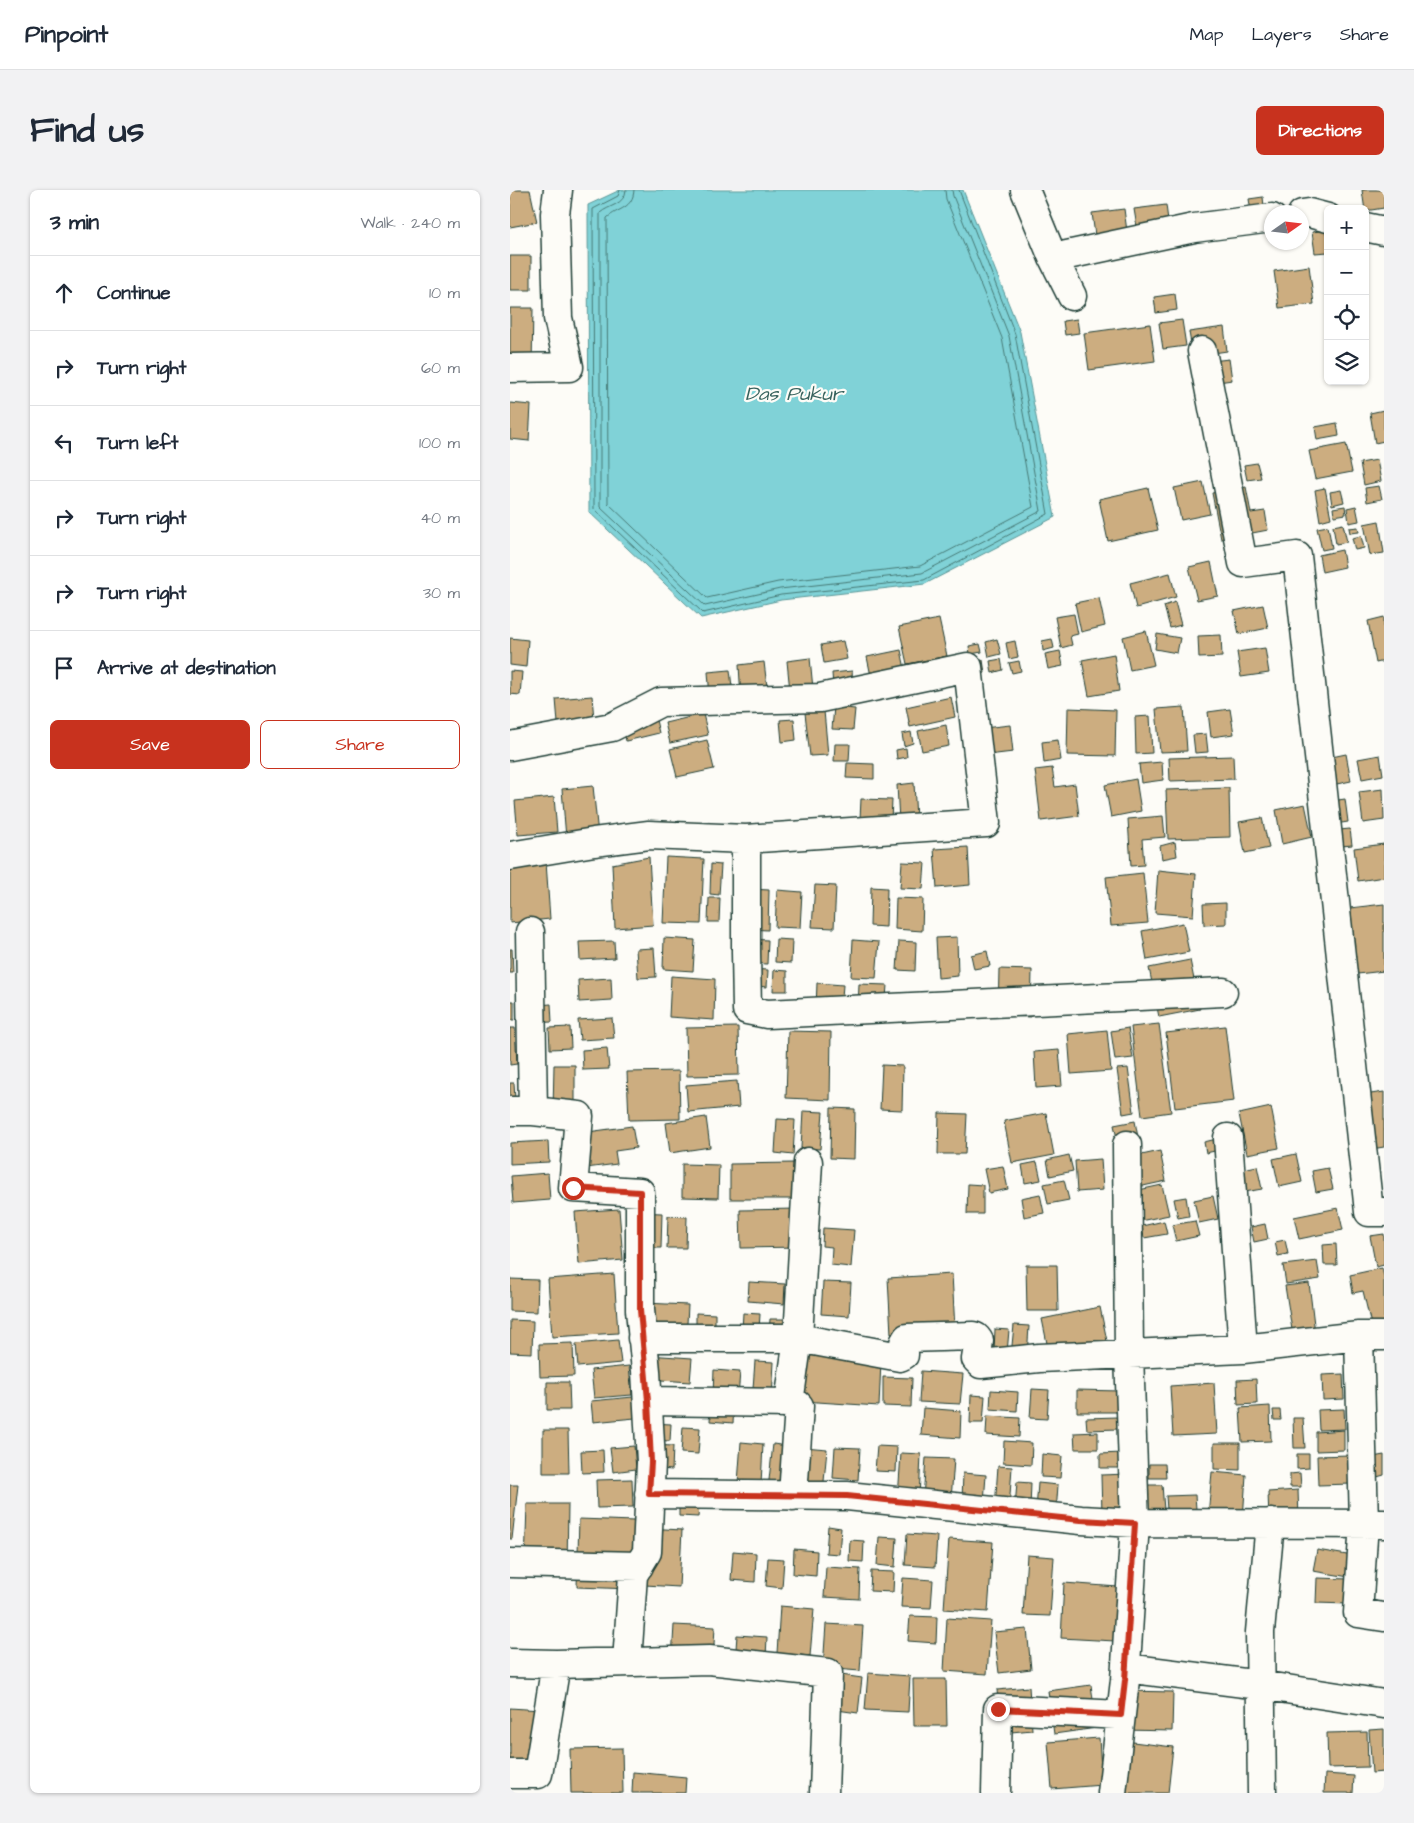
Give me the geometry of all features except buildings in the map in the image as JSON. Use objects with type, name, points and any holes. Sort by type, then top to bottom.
[{"type":"street","points":[[510,368],[569,367],[558,318],[554,214],[558,190]]},
{"type":"street","points":[[1025,190],[1053,258],[1072,296]]},
{"type":"street","points":[[1309,213],[1324,217]]},
{"type":"street","points":[[1053,258],[1194,228],[1264,219]]},
{"type":"street","points":[[1369,228],[1384,231]]},
{"type":"street","points":[[1202,351],[1243,563],[1297,556],[1369,1212],[1384,1212]]},
{"type":"street","points":[[510,746],[612,727],[661,702],[820,698],[968,667],[986,823],[746,839],[649,835],[510,856]]},
{"type":"street","points":[[746,839],[747,1010],[768,1014],[1222,992]]},
{"type":"street","points":[[530,932],[522,1111],[579,1116],[573,1188],[640,1192],[640,1310],[651,1462],[647,1552],[633,1575],[627,1662]]},
{"type":"street","points":[[1228,1138],[1243,1349]]},
{"type":"street","points":[[1112,1793],[1126,1668],[1135,1523],[1129,1354],[1127,1145]]},
{"type":"street","points":[[789,1403],[798,1338],[808,1162]]},
{"type":"street","points":[[642,1338],[798,1338],[900,1357],[904,1355],[904,1343],[907,1338],[973,1336],[979,1341],[976,1359],[980,1364],[1039,1358],[1243,1349],[1371,1336],[1374,1524],[1358,1613],[1384,1617]]},
{"type":"street","points":[[648,1401],[796,1404],[799,1406],[793,1496]]},
{"type":"street","points":[[649,1494],[847,1496],[1081,1520],[1135,1523],[1374,1524]]},
{"type":"street","points":[[1262,1793],[1260,1632],[1270,1523]]},
{"type":"street","points":[[510,1563],[639,1566]]},
{"type":"street","points":[[510,1663],[556,1664],[709,1660],[828,1673],[824,1793]]},
{"type":"street","points":[[510,1774],[538,1774],[556,1664]]},
{"type":"street","points":[[1126,1668],[1260,1685],[1384,1704]]},
{"type":"street","points":[[996,1793],[998,1709],[1121,1715]]},
{"type":"water","name":"Das Pukur","points":[[620,190],[963,190],[1020,332],[1055,517],[925,584],[781,600],[701,618],[589,512],[588,205]]},
{"type":"route","points":[[573,1188],[640,1192],[640,1310],[646,1371],[651,1462],[649,1494],[847,1496],[980,1508],[1081,1520],[1135,1523],[1121,1715],[998,1709]]}]
